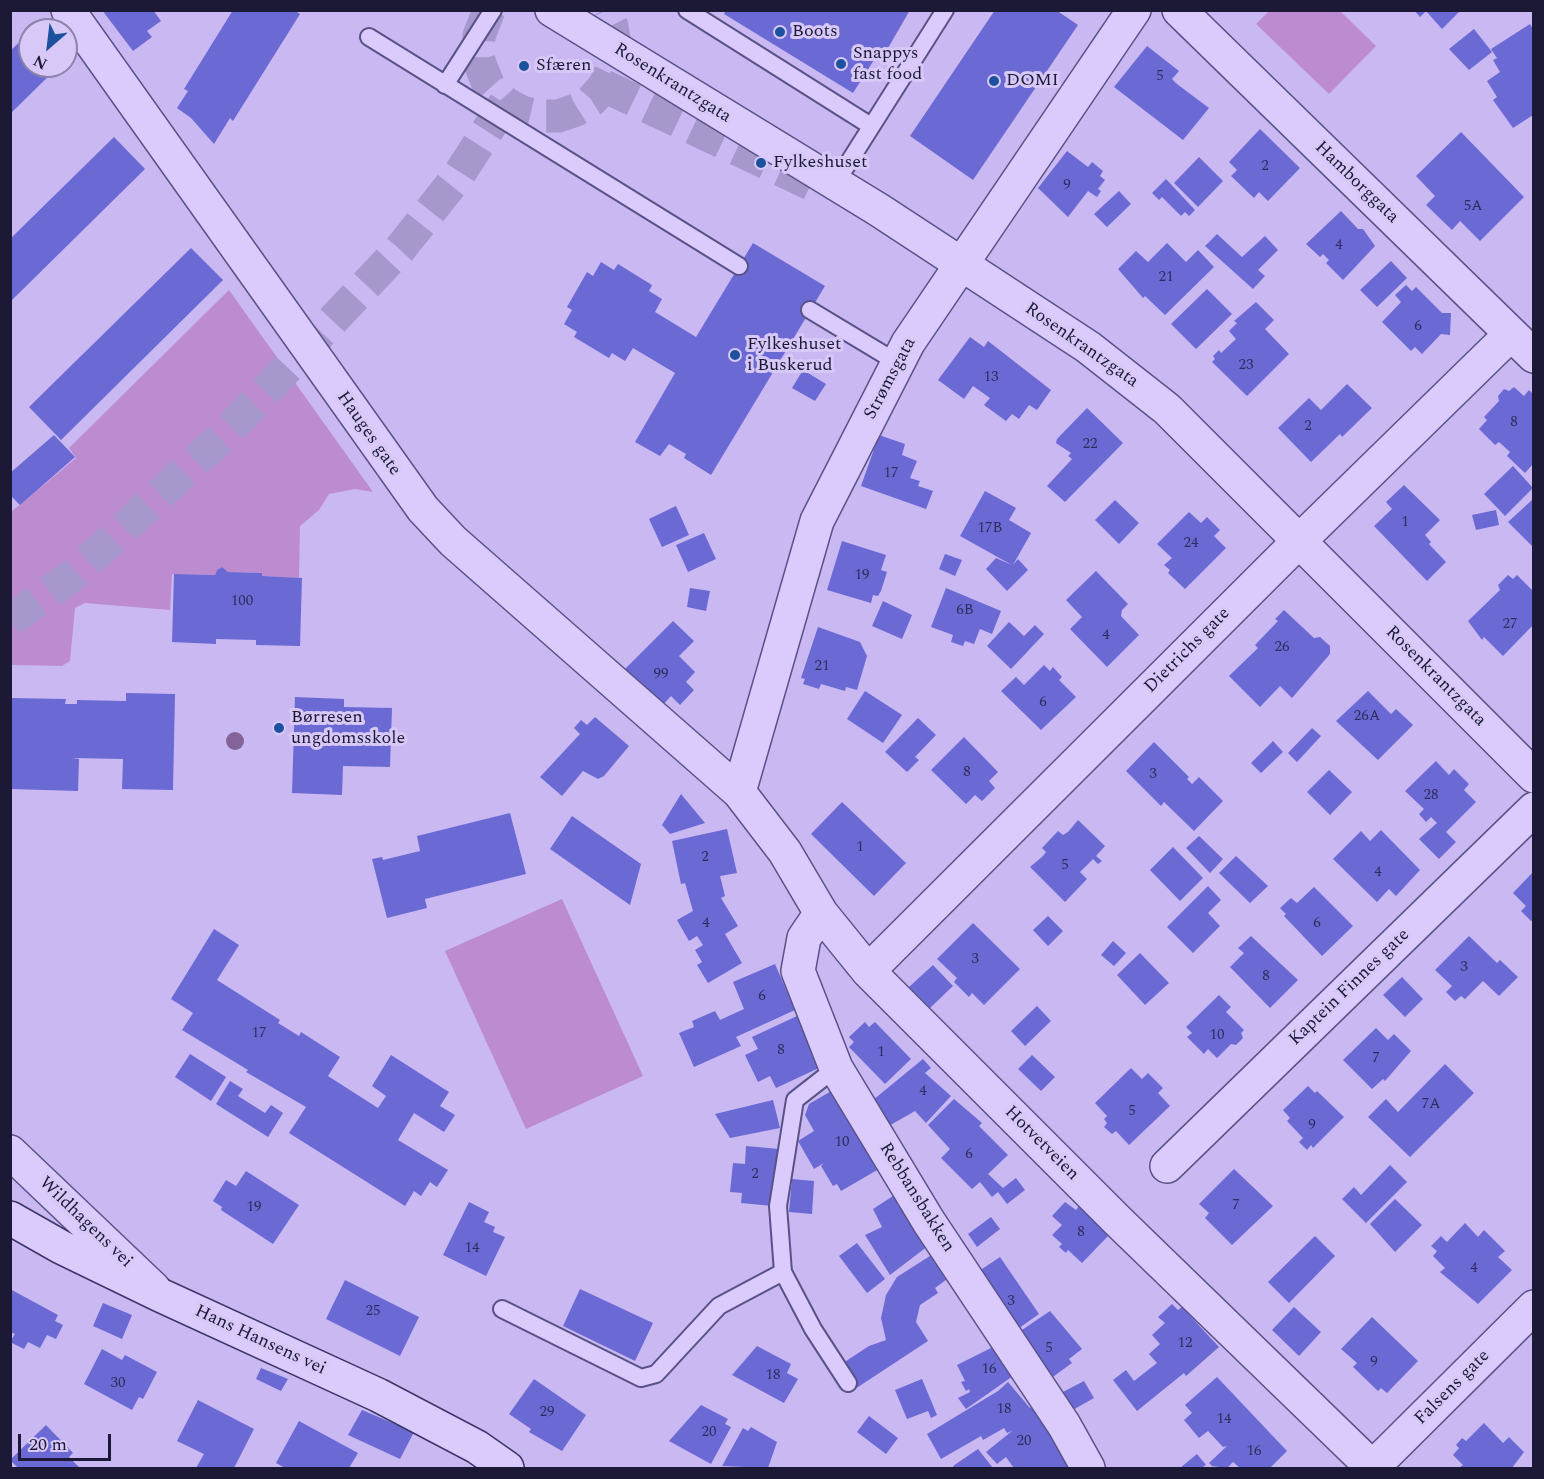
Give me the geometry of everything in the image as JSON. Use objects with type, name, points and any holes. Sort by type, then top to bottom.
[{"type":"street","name":"Hauges gate","points":[[68,10],[423,509],[460,548],[739,792]]},
{"type":"street","name":"Rosenkrantzgata","points":[[552,10],[835,184],[1088,347],[1167,410],[1300,540],[1533,776]]},
{"type":"street","name":"Strømsgata","points":[[739,792],[817,521],[908,343],[1134,10]]},
{"type":"street","name":"Hamborggata","points":[[1179,10],[1522,345]]},
{"type":"street","name":"Dietrichs gate","points":[[868,971],[1300,540],[1522,345]]},
{"type":"street","name":"Hotvetveien","points":[[739,792],[785,852],[820,913],[868,971],[1134,1237],[1372,1468]]},
{"type":"street","name":"Kaptein Finnes gate","points":[[1167,1166],[1533,809]]},
{"type":"street","name":"Rebbansbakken","points":[[820,913],[804,938],[798,971],[836,1068],[929,1221],[1064,1425],[1088,1468]]},
{"type":"street","name":"Wildhagens vei","points":[[10,1152],[160,1294]]},
{"type":"street","name":"Hans Hansens vei","points":[[10,1218],[61,1247],[378,1395],[477,1447],[507,1468]]},
{"type":"street","name":"Falsens gate","points":[[1372,1468],[1533,1307]]},
{"type":"lane","points":[[445,85],[493,10]]},
{"type":"lane","points":[[687,10],[871,126]]},
{"type":"lane","points":[[835,184],[945,10]]},
{"type":"lane","points":[[369,37],[739,266]]},
{"type":"lane","points":[[810,310],[898,363]]},
{"type":"lane","points":[[836,1068],[795,1100],[778,1206],[783,1272],[813,1329],[848,1383]]},
{"type":"lane","points":[[502,1309],[641,1378],[656,1374],[719,1305],[783,1272]]},
{"type":"shaded area","points":[[1269,11],[1340,11],[1376,46],[1329,94],[1256,24]]},
{"type":"shaded area","points":[[229,290],[373,492],[355,489],[329,494],[319,510],[300,526],[299,578],[262,576],[262,573],[228,572],[222,567],[215,575],[172,574],[170,610],[85,603],[75,608],[70,661],[62,666],[11,665],[11,512],[76,458],[69,448]]},
{"type":"shaded area","points":[[562,899],[643,1076],[526,1129],[445,951]]},
{"type":"building","points":[[102,10],[153,10],[161,21],[147,31],[152,37],[133,51]]},
{"type":"building","points":[[233,10],[294,10],[300,14],[233,121],[230,118],[214,144],[191,118],[177,108],[188,91],[184,89]]},
{"type":"building","points":[[726,10],[910,10],[884,55],[879,52],[853,93],[724,14]]},
{"type":"building","name":"DOMI","points":[[995,10],[1056,10],[1078,25],[973,180],[910,136]]},
{"type":"building","points":[[1414,10],[1461,10],[1442,29],[1426,11],[1420,17]]},
{"type":"building","points":[[1530,24],[1533,29],[1533,115],[1513,128],[1493,100],[1497,97],[1487,81],[1500,72],[1493,60],[1497,58],[1491,49]]},
{"type":"building","points":[[1474,29],[1492,52],[1469,70],[1449,49]]},
{"type":"building","points":[[18,43],[18,78],[47,78],[10,114],[10,51]]},
{"type":"building","points":[[1147,46],[1179,71],[1172,79],[1177,84],[1209,108],[1183,140],[1114,87]]},
{"type":"building","points":[[1260,129],[1300,168],[1268,201],[1259,192],[1254,198],[1231,176],[1237,170],[1229,162]]},
{"type":"building","points":[[1461,132],[1524,197],[1480,241],[1460,221],[1452,230],[1426,205],[1435,196],[1416,176]]},
{"type":"building","points":[[114,137],[145,169],[10,302],[10,239]]},
{"type":"building","points":[[1067,151],[1088,167],[1092,162],[1103,171],[1100,176],[1105,180],[1098,189],[1101,191],[1097,197],[1088,191],[1068,217],[1038,188]]},
{"type":"building","points":[[1199,157],[1223,181],[1198,207],[1174,183]]},
{"type":"building","points":[[1166,179],[1195,210],[1189,216],[1185,212],[1181,216],[1162,197],[1159,200],[1152,193]]},
{"type":"building","points":[[1119,191],[1131,204],[1107,227],[1094,214]]},
{"type":"building","points":[[1341,211],[1358,229],[1363,229],[1375,246],[1343,280],[1326,263],[1329,260],[1323,254],[1320,257],[1306,244]]},
{"type":"building","points":[[1217,234],[1242,257],[1265,236],[1278,250],[1258,270],[1265,276],[1253,289],[1205,246]]},
{"type":"building","name":"Fylkeshuset i Buskerud","points":[[753,243],[825,286],[711,475],[684,458],[686,454],[669,444],[660,456],[635,442],[675,373],[633,348],[625,361],[612,353],[609,358],[574,337],[577,332],[564,324],[572,310],[567,307],[587,272],[593,276],[601,262],[614,270],[618,264],[652,285],[649,291],[662,299],[655,312],[696,337]]},
{"type":"building","points":[[1167,243],[1186,262],[1198,250],[1214,267],[1165,315],[1145,296],[1143,298],[1118,269],[1136,251],[1148,262]]},
{"type":"building","points":[[191,248],[223,280],[61,440],[29,407]]},
{"type":"building","points":[[1391,261],[1407,278],[1377,307],[1360,290]]},
{"type":"building","points":[[1406,285],[1412,291],[1416,287],[1442,313],[1451,313],[1450,335],[1441,334],[1422,354],[1415,347],[1411,351],[1382,322],[1401,302],[1395,295]]},
{"type":"building","points":[[1207,289],[1232,314],[1196,349],[1171,324]]},
{"type":"building","points":[[1256,302],[1274,320],[1265,329],[1289,354],[1247,396],[1212,362],[1215,359],[1213,356],[1219,350],[1221,353],[1236,339],[1229,331],[1237,323],[1234,321]]},
{"type":"building","points":[[970,337],[984,347],[988,341],[1051,390],[1037,410],[1029,405],[1019,419],[1012,414],[1006,421],[984,405],[990,398],[973,386],[964,399],[938,380]]},
{"type":"building","points":[[803,370],[826,384],[815,401],[792,388]]},
{"type":"building","points":[[1347,384],[1372,408],[1342,437],[1340,434],[1311,462],[1278,428],[1309,398],[1321,410]]},
{"type":"building","points":[[1514,387],[1524,396],[1529,390],[1533,394],[1533,464],[1525,473],[1507,456],[1510,452],[1499,442],[1495,445],[1479,429],[1487,420],[1484,417],[1499,401],[1498,396],[1504,389],[1509,391]]},
{"type":"building","points":[[1087,408],[1123,443],[1065,502],[1047,486],[1072,459],[1068,456],[1071,453],[1056,443],[1057,439]]},
{"type":"building","points":[[54,435],[75,457],[20,505],[10,495],[10,473]]},
{"type":"building","points":[[879,435],[905,444],[902,455],[917,461],[910,478],[920,481],[918,486],[933,491],[926,509],[861,486]]},
{"type":"building","points":[[1513,466],[1533,488],[1505,516],[1484,494]]},
{"type":"building","points":[[1404,485],[1440,520],[1425,535],[1431,542],[1429,544],[1446,562],[1427,581],[1374,526],[1392,509],[1386,502]]},
{"type":"building","points":[[985,491],[1016,508],[1009,520],[1031,533],[1013,565],[1018,559],[1028,570],[1007,591],[986,569],[996,558],[1012,565],[960,536]]},
{"type":"building","points":[[1115,500],[1139,523],[1119,544],[1095,520]]},
{"type":"building","points":[[1532,500],[1533,545],[1532,546],[1508,522]]},
{"type":"building","points":[[676,506],[689,535],[662,547],[649,519]]},
{"type":"building","points":[[1496,510],[1499,525],[1476,530],[1472,515]]},
{"type":"building","points":[[1189,512],[1201,523],[1207,517],[1220,530],[1214,536],[1226,548],[1185,589],[1168,573],[1170,570],[1164,565],[1172,558],[1157,544]]},
{"type":"building","points":[[704,533],[716,559],[688,572],[676,545]]},
{"type":"building","points":[[842,541],[886,555],[881,570],[887,572],[881,591],[878,596],[873,595],[871,603],[827,590]]},
{"type":"building","points":[[945,554],[962,560],[955,576],[939,569]]},
{"type":"building","points":[[222,567],[228,572],[302,578],[300,646],[256,645],[256,640],[216,639],[216,644],[172,642],[174,574],[215,575]]},
{"type":"building","points":[[1096,571],[1128,604],[1122,610],[1121,616],[1139,635],[1107,667],[1070,629],[1082,617],[1066,600]]},
{"type":"building","points":[[1508,575],[1513,579],[1517,575],[1533,591],[1533,625],[1503,656],[1484,637],[1482,640],[1468,621],[1500,590],[1498,585]]},
{"type":"building","points":[[690,588],[710,591],[706,611],[687,607]]},
{"type":"building","points":[[946,588],[1001,611],[992,634],[980,629],[974,644],[965,641],[963,646],[951,642],[953,635],[931,627]]},
{"type":"building","points":[[883,601],[912,615],[902,639],[872,626]]},
{"type":"building","points":[[1284,610],[1314,638],[1320,637],[1330,646],[1330,654],[1292,698],[1280,686],[1260,707],[1229,676],[1258,648],[1255,645],[1278,621],[1275,619]]},
{"type":"building","points":[[673,621],[694,641],[679,656],[695,672],[686,682],[694,690],[680,705],[671,696],[662,706],[625,669]]},
{"type":"building","points":[[1009,622],[1024,636],[1035,625],[1044,634],[1011,669],[987,646]]},
{"type":"building","points":[[818,627],[860,642],[867,656],[857,690],[846,687],[845,691],[821,684],[819,689],[803,684],[805,679],[801,678]]},
{"type":"building","points":[[1044,665],[1050,671],[1053,667],[1062,677],[1059,680],[1076,697],[1041,730],[1001,691],[1016,677],[1024,685]]},
{"type":"building","points":[[865,691],[902,715],[883,743],[847,719]]},
{"type":"building","points":[[1368,691],[1391,714],[1396,709],[1413,725],[1378,760],[1336,721]]},
{"type":"building","points":[[126,693],[175,694],[173,790],[122,789],[123,759],[72,758],[79,759],[78,791],[10,789],[10,698],[66,699],[65,704],[77,704],[77,700],[126,701]]},
{"type":"building","points":[[295,697],[344,699],[344,707],[392,708],[390,767],[343,766],[342,795],[292,793]]},
{"type":"building","points":[[595,717],[629,746],[604,776],[598,779],[583,771],[562,796],[540,777],[580,734],[574,728],[581,720],[587,725]]},
{"type":"building","points":[[918,718],[936,735],[915,757],[919,760],[907,772],[885,752]]},
{"type":"building","points":[[1312,728],[1321,736],[1297,762],[1288,753]]},
{"type":"building","points":[[964,737],[998,772],[989,781],[995,788],[982,801],[975,795],[966,804],[931,770]]},
{"type":"building","points":[[1273,741],[1283,752],[1261,773],[1251,763]]},
{"type":"building","points":[[1154,742],[1189,777],[1187,779],[1192,784],[1199,777],[1223,801],[1194,831],[1164,802],[1161,806],[1126,771]]},
{"type":"building","points":[[1436,761],[1449,775],[1454,769],[1469,784],[1464,790],[1476,802],[1446,832],[1456,842],[1439,859],[1419,839],[1437,823],[1431,817],[1426,822],[1419,814],[1424,809],[1405,791]]},
{"type":"building","points":[[1329,770],[1352,792],[1330,815],[1307,792]]},
{"type":"building","points":[[681,794],[705,823],[670,834],[662,825]]},
{"type":"building","points":[[842,802],[906,863],[874,896],[811,834]]},
{"type":"building","points":[[510,813],[526,874],[425,899],[427,908],[387,918],[372,859],[382,857],[383,860],[420,851],[417,836]]},
{"type":"building","points":[[572,816],[641,864],[630,905],[550,849]]},
{"type":"building","points":[[1078,820],[1105,846],[1096,856],[1102,861],[1098,864],[1093,859],[1080,872],[1087,879],[1065,902],[1030,867],[1043,856],[1046,852],[1042,848],[1058,831],[1063,835]]},
{"type":"building","points":[[727,829],[737,873],[720,876],[725,896],[721,898],[738,926],[725,934],[742,963],[708,983],[697,965],[702,962],[695,950],[703,945],[697,936],[689,941],[677,920],[693,911],[685,883],[681,884],[672,841]]},
{"type":"building","points":[[1381,830],[1420,870],[1396,896],[1389,889],[1377,902],[1333,859],[1361,831],[1370,841]]},
{"type":"building","points":[[1199,836],[1223,859],[1210,873],[1186,848]]},
{"type":"building","points":[[1173,847],[1203,878],[1180,901],[1150,870]]},
{"type":"building","points":[[1236,856],[1268,886],[1250,903],[1219,873]]},
{"type":"building","points":[[1533,872],[1533,919],[1531,921],[1521,911],[1526,906],[1513,893]]},
{"type":"building","points":[[1208,886],[1221,900],[1208,913],[1220,926],[1193,953],[1167,927]]},
{"type":"building","points":[[1314,887],[1353,926],[1322,956],[1284,916],[1286,914],[1280,908],[1291,898],[1297,903]]},
{"type":"building","points":[[1048,916],[1063,931],[1048,946],[1033,930]]},
{"type":"building","points":[[973,923],[1020,969],[984,1005],[972,993],[969,997],[954,982],[957,978],[937,959]]},
{"type":"building","points":[[214,929],[239,945],[217,980],[280,1020],[278,1023],[299,1036],[301,1032],[340,1057],[328,1076],[378,1108],[386,1096],[372,1086],[391,1055],[449,1092],[440,1106],[455,1115],[444,1132],[414,1113],[398,1140],[448,1170],[437,1187],[430,1182],[421,1196],[414,1191],[405,1206],[289,1133],[306,1107],[246,1072],[248,1070],[182,1030],[193,1013],[171,999]]},
{"type":"building","points":[[1251,936],[1298,980],[1270,1008],[1230,967],[1244,953],[1238,948]]},
{"type":"building","points":[[1469,936],[1497,963],[1500,960],[1518,977],[1499,996],[1483,981],[1465,999],[1461,996],[1455,1001],[1446,992],[1452,986],[1435,970]]},
{"type":"building","points":[[1113,941],[1126,953],[1114,966],[1101,955]]},
{"type":"building","points":[[1140,953],[1169,983],[1145,1005],[1117,975]]},
{"type":"building","points":[[775,964],[795,1010],[736,1037],[741,1046],[694,1067],[679,1033],[694,1027],[692,1021],[715,1011],[720,1020],[744,1009],[733,982]]},
{"type":"building","points":[[933,965],[953,986],[930,1008],[909,987]]},
{"type":"building","points":[[1402,977],[1423,999],[1405,1017],[1383,995]]},
{"type":"building","points":[[1219,995],[1231,1007],[1226,1012],[1244,1030],[1241,1033],[1243,1038],[1236,1045],[1231,1044],[1217,1058],[1208,1049],[1204,1054],[1187,1037],[1192,1033],[1186,1027]]},
{"type":"building","points":[[1037,1006],[1051,1021],[1025,1046],[1011,1031]]},
{"type":"building","points":[[797,1016],[821,1067],[776,1088],[770,1076],[758,1082],[745,1055],[758,1049],[752,1037]]},
{"type":"building","points":[[865,1022],[869,1027],[875,1022],[911,1059],[885,1084],[849,1047],[854,1042],[849,1037]]},
{"type":"building","points":[[1376,1028],[1388,1040],[1394,1034],[1411,1051],[1385,1081],[1383,1079],[1372,1089],[1343,1060]]},
{"type":"building","points":[[190,1054],[226,1077],[211,1101],[175,1077]]},
{"type":"building","points":[[1032,1055],[1055,1077],[1041,1091],[1018,1069]]},
{"type":"building","points":[[923,1059],[931,1068],[925,1073],[951,1096],[926,1123],[915,1111],[887,1127],[873,1100]]},
{"type":"building","points":[[1445,1064],[1474,1093],[1410,1157],[1368,1117],[1386,1099],[1398,1112]]},
{"type":"building","points":[[1131,1068],[1142,1079],[1148,1073],[1163,1088],[1158,1093],[1170,1106],[1129,1145],[1116,1131],[1112,1134],[1104,1127],[1107,1123],[1104,1119],[1107,1116],[1095,1103]]},
{"type":"building","points":[[230,1081],[243,1089],[238,1096],[265,1113],[271,1105],[283,1113],[268,1137],[216,1104]]},
{"type":"building","points":[[1308,1086],[1315,1093],[1317,1091],[1344,1117],[1313,1148],[1311,1145],[1307,1150],[1299,1142],[1303,1138],[1287,1121],[1290,1118],[1283,1110]]},
{"type":"building","points":[[833,1090],[879,1169],[841,1191],[837,1184],[833,1186],[821,1166],[824,1163],[814,1169],[798,1141],[814,1131],[805,1115],[809,1104]]},
{"type":"building","points":[[954,1099],[982,1123],[979,1126],[1008,1155],[988,1174],[1003,1188],[1016,1178],[1025,1190],[1007,1204],[998,1192],[992,1197],[980,1182],[972,1189],[941,1158],[950,1149],[928,1125]]},
{"type":"building","points":[[773,1100],[780,1128],[730,1138],[715,1114]]},
{"type":"building","points":[[746,1146],[779,1149],[773,1206],[741,1203],[742,1193],[730,1192],[733,1163],[745,1164]]},
{"type":"building","points":[[1390,1165],[1407,1182],[1366,1223],[1342,1199],[1354,1187],[1361,1195]]},
{"type":"building","points":[[1234,1169],[1273,1206],[1232,1245],[1205,1218],[1209,1213],[1199,1204]]},
{"type":"building","points":[[246,1171],[299,1205],[273,1244],[221,1210],[222,1207],[213,1201],[226,1180],[236,1186]]},
{"type":"building","points":[[792,1179],[814,1181],[812,1214],[789,1212]]},
{"type":"building","points":[[893,1196],[899,1207],[902,1205],[928,1246],[890,1275],[865,1235],[882,1227],[873,1209]]},
{"type":"building","points":[[1395,1199],[1422,1225],[1395,1252],[1370,1224]]},
{"type":"building","points":[[469,1202],[489,1212],[484,1222],[495,1227],[493,1232],[505,1237],[486,1276],[443,1255]]},
{"type":"building","points":[[1065,1202],[1076,1210],[1079,1206],[1110,1234],[1082,1263],[1068,1250],[1066,1253],[1059,1247],[1062,1244],[1052,1235],[1062,1225],[1052,1216]]},
{"type":"building","points":[[991,1217],[1000,1229],[977,1247],[968,1234]]},
{"type":"building","points":[[1465,1223],[1478,1237],[1484,1230],[1505,1251],[1498,1257],[1512,1270],[1478,1304],[1440,1272],[1445,1268],[1433,1256],[1437,1251],[1431,1246],[1441,1236],[1447,1242]]},
{"type":"building","points":[[1315,1236],[1335,1256],[1289,1303],[1268,1282]]},
{"type":"building","points":[[857,1243],[885,1279],[867,1293],[839,1256]]},
{"type":"building","points":[[933,1254],[950,1277],[935,1288],[938,1293],[920,1305],[916,1322],[928,1341],[855,1389],[840,1365],[869,1346],[886,1340],[881,1318],[886,1295],[897,1277]]},
{"type":"building","points":[[1000,1257],[1039,1314],[1015,1331],[976,1273]]},
{"type":"building","points":[[345,1280],[419,1317],[400,1356],[326,1319]]},
{"type":"building","points":[[10,1289],[58,1315],[55,1321],[63,1325],[56,1339],[47,1335],[40,1348],[28,1342],[24,1349],[10,1342],[15,1334],[10,1332]]},
{"type":"building","points":[[580,1289],[653,1323],[635,1361],[563,1326]]},
{"type":"building","points":[[103,1303],[132,1315],[122,1339],[93,1326]]},
{"type":"building","points":[[1172,1304],[1178,1310],[1182,1307],[1219,1347],[1186,1376],[1184,1373],[1137,1411],[1113,1380],[1126,1370],[1134,1381],[1157,1363],[1149,1354],[1160,1344],[1152,1335],[1165,1323],[1158,1317]]},
{"type":"building","points":[[1294,1307],[1321,1332],[1299,1356],[1272,1330]]},
{"type":"building","points":[[1050,1311],[1082,1349],[1069,1359],[1072,1363],[1050,1379],[1016,1334]]},
{"type":"building","points":[[1372,1317],[1418,1361],[1387,1393],[1381,1388],[1378,1391],[1353,1367],[1357,1363],[1341,1349]]},
{"type":"building","points":[[997,1345],[1013,1376],[966,1409],[958,1398],[970,1392],[969,1389],[966,1391],[961,1382],[965,1381],[957,1365]]},
{"type":"building","points":[[757,1346],[791,1364],[787,1373],[798,1379],[784,1403],[732,1375]]},
{"type":"building","points":[[102,1349],[122,1360],[125,1355],[157,1372],[143,1399],[139,1397],[132,1410],[84,1384]]},
{"type":"building","points":[[261,1368],[288,1379],[281,1391],[256,1379]]},
{"type":"building","points":[[1217,1377],[1287,1451],[1270,1468],[1240,1468],[1233,1462],[1227,1468],[1212,1466],[1209,1463],[1227,1446],[1223,1447],[1208,1431],[1199,1438],[1184,1420],[1192,1413],[1185,1405]]},
{"type":"building","points":[[534,1379],[586,1415],[562,1451],[529,1432],[531,1429],[509,1414]]},
{"type":"building","points":[[922,1379],[937,1415],[931,1418],[928,1411],[907,1419],[895,1390]]},
{"type":"building","points":[[1084,1381],[1094,1398],[1071,1411],[1061,1393]]},
{"type":"building","points":[[1008,1382],[1030,1408],[1034,1405],[1076,1468],[1009,1468],[1013,1467],[1006,1457],[997,1464],[986,1452],[1012,1431],[1007,1433],[1004,1428],[983,1440],[981,1436],[941,1459],[927,1434],[998,1391]]},
{"type":"building","points":[[198,1400],[254,1429],[234,1468],[196,1468],[204,1454],[177,1441]]},
{"type":"building","points":[[701,1405],[728,1419],[725,1424],[731,1427],[711,1464],[669,1441]]},
{"type":"building","points":[[362,1410],[414,1432],[400,1459],[348,1435]]},
{"type":"building","points":[[869,1416],[898,1438],[886,1454],[857,1432]]},
{"type":"building","points":[[299,1421],[358,1453],[349,1468],[285,1468],[276,1463]]},
{"type":"building","points":[[1484,1423],[1503,1443],[1509,1437],[1524,1452],[1512,1468],[1459,1468],[1463,1465],[1453,1455],[1459,1448],[1456,1445],[1462,1438],[1466,1441]]},
{"type":"building","points":[[46,1425],[73,1453],[69,1457],[80,1468],[18,1468],[10,1460]]},
{"type":"building","points":[[751,1427],[777,1442],[768,1468],[722,1466],[743,1428],[748,1431]]},
{"type":"building","points":[[978,1449],[993,1468],[954,1468],[953,1466]]},
{"type":"building","points":[[1197,1454],[1206,1465],[1201,1468],[1180,1468]]},
{"type":"tunnel","points":[[489,10],[479,36],[479,61],[488,84],[505,103],[522,112],[539,116],[558,116],[576,110],[592,100],[604,86],[613,67],[615,46],[612,26],[604,10]]},
{"type":"tunnel","points":[[604,86],[819,188]]},
{"type":"tunnel","points":[[10,620],[73,575],[225,434],[400,249],[458,176],[505,103]]},
{"type":"place","name":"Boots","points":[[780,32]]},
{"type":"place","name":"Snappys fast food","points":[[841,64]]},
{"type":"place","name":"Sfæren","points":[[524,66]]},
{"type":"place","name":"DOMI","points":[[994,81]]},
{"type":"place","name":"Fylkeshuset","points":[[761,163]]},
{"type":"place","name":"Fylkeshuset i Buskerud","points":[[735,355]]},
{"type":"place","name":"Børresen ungdomsskole","points":[[279,728]]}]
